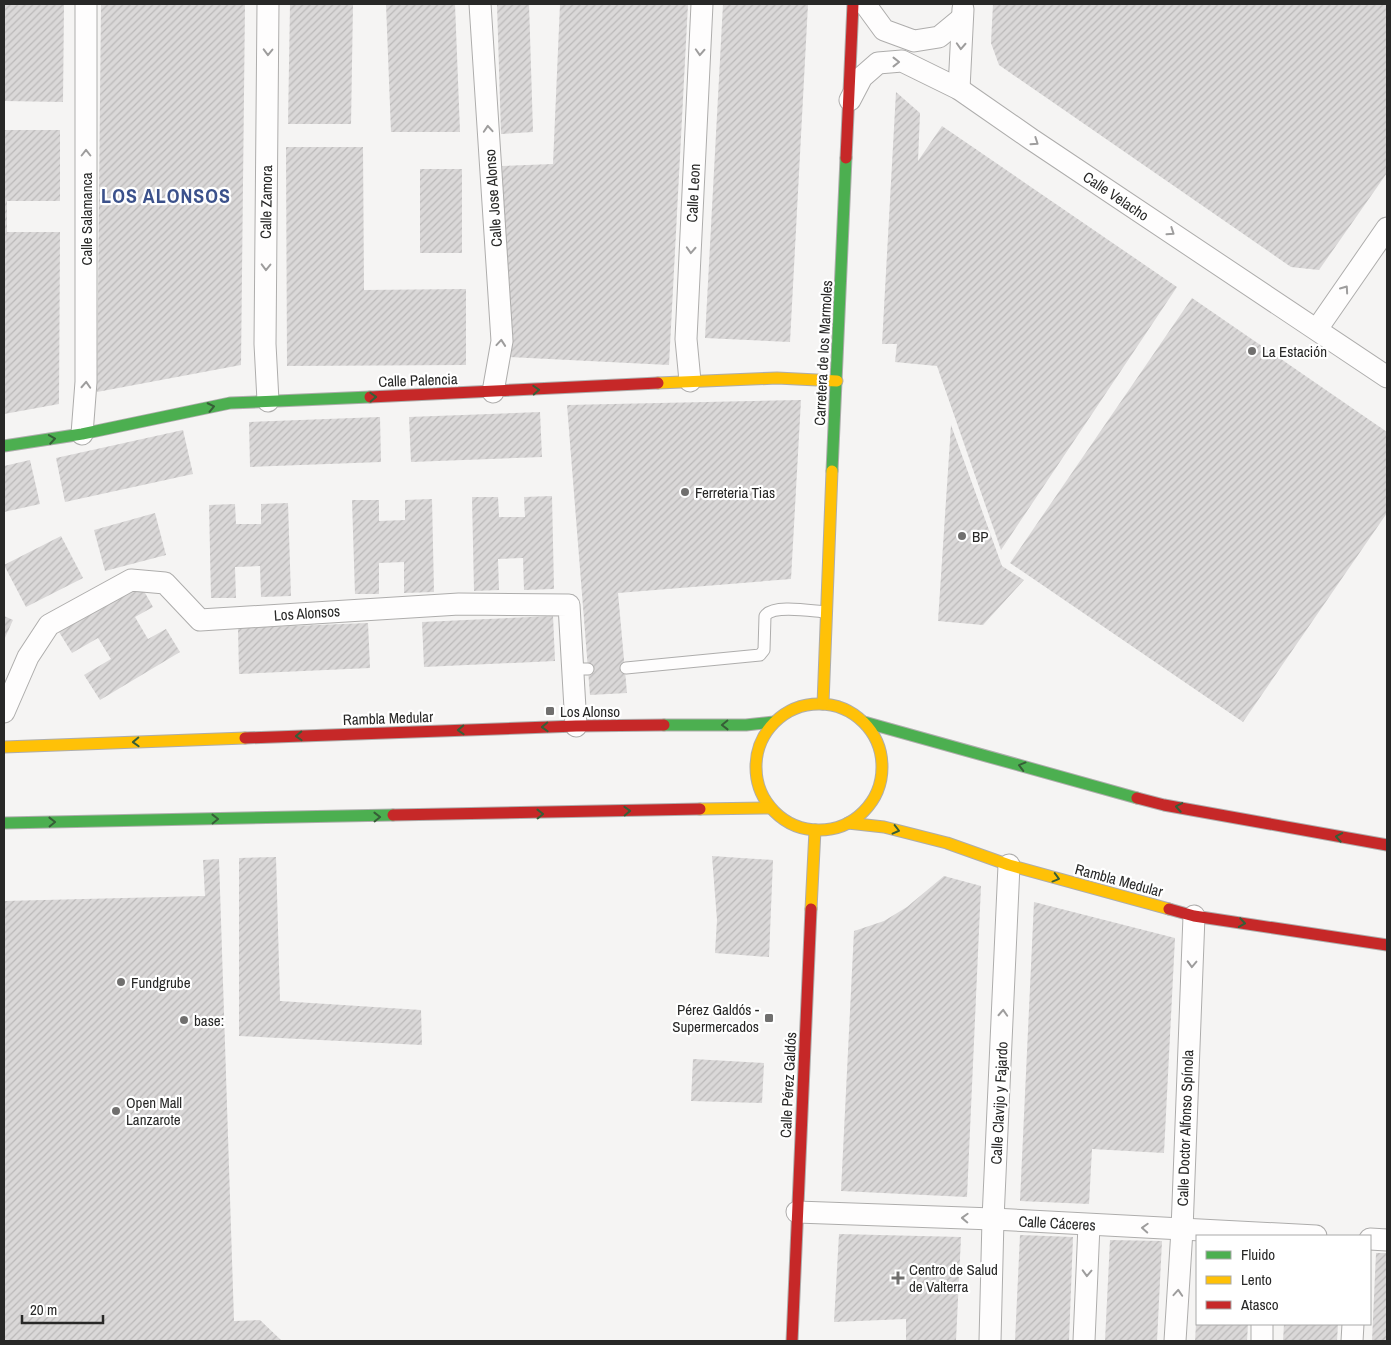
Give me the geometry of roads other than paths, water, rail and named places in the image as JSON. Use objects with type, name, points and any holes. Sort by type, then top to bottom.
[{"type":"main road","name":"Carretera de los Marmoles","points":[[823,704],[825,612],[838,381],[854,4]]},
{"type":"main road","name":"Calle Palencia","points":[[4,446],[82,434],[230,403],[777,378],[838,381]]},
{"type":"main road","points":[[823,704],[852,712],[864,722],[876,738],[882,757],[882,777],[876,796],[864,812],[848,823],[832,829],[815,830],[798,827],[783,820],[770,808],[761,792],[756,774],[756,756],[763,738],[774,722],[788,712],[805,705],[823,704]]},
{"type":"main road","name":"Rambla Medular","points":[[4,747],[576,726],[774,722]]},
{"type":"main road","points":[[864,722],[1164,805],[1387,845]]},
{"type":"main road","points":[[4,823],[770,808]]},
{"type":"main road","name":"Rambla Medular","points":[[848,823],[884,827],[947,843],[1009,865],[1194,916],[1387,944]]},
{"type":"main road","name":"Calle Pérez Galdós","points":[[792,1341],[815,830]]},
{"type":"street","name":"Calle Salamanca","points":[[82,434],[86,382],[86,4]]},
{"type":"street","name":"Calle Zamora","points":[[268,4],[265,334],[268,401]]},
{"type":"street","name":"Calle Jose Alonso","points":[[480,4],[502,341],[494,392]]},
{"type":"street","name":"Calle Leon","points":[[690,382],[686,339],[702,4]]},
{"type":"street","points":[[865,4],[884,30],[914,41],[939,37],[963,11]]},
{"type":"street","points":[[959,89],[963,11]]},
{"type":"street","points":[[852,46],[866,37],[884,30]]},
{"type":"street","name":"Calle Velacho","points":[[850,100],[862,76],[878,64],[902,61],[959,89],[1387,377]]},
{"type":"street","points":[[1317,329],[1387,228]]},
{"type":"street","name":"Los Alonsos","points":[[4,712],[28,657],[49,625],[131,580],[165,583],[200,620],[459,604],[569,605],[580,669],[576,726]]},
{"type":"street","name":"Calle Clavijo y Fajardo","points":[[990,1341],[993,1219],[1009,865]]},
{"type":"street","name":"Calle Doctor Alfonso Spínola","points":[[1175,1341],[1182,1230],[1194,916]]},
{"type":"street","name":"Calle Cáceres","points":[[798,1212],[993,1219],[1266,1235]]},
{"type":"street","points":[[1084,1341],[1089,1224]]},
{"type":"street","points":[[1371,1239],[1387,1240]]},
{"type":"street","points":[[1262,1325],[1262,1341]]},
{"type":"street","points":[[1352,1341],[1353,1325]]},
{"type":"lane","points":[[626,668],[760,655],[764,650],[765,616],[768,612],[798,610],[825,612]]},
{"type":"place","name":"La Estación","points":[[1252,351]]},
{"type":"place","name":"Ferreteria Tias","points":[[685,492]]},
{"type":"place","name":"BP","points":[[962,536]]},
{"type":"place","name":"Los Alonso","points":[[550,711]]},
{"type":"place","name":"Fundgrube","points":[[121,982]]},
{"type":"place","name":"Pérez Galdós - Supermercados","points":[[769,1018]]},
{"type":"place","name":"base:","points":[[184,1020]]},
{"type":"place","name":"Open Mall Lanzarote","points":[[116,1111]]},
{"type":"place","name":"Centro de Salud de Valterra","points":[[898,1278]]},
{"type":"district","name":"LOS ALONSOS","points":[[166,195]]}]
